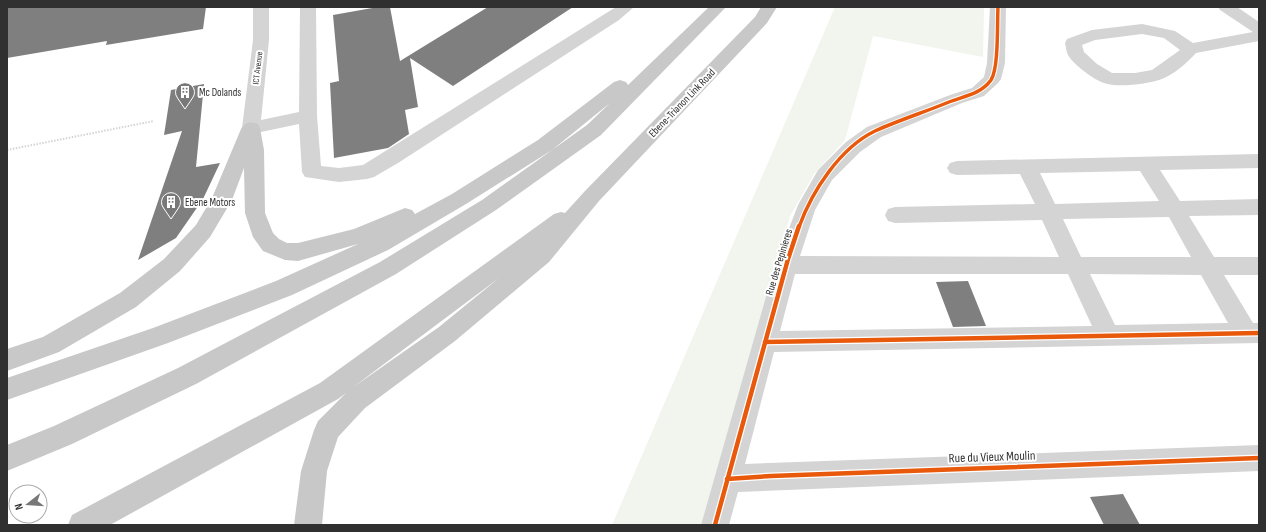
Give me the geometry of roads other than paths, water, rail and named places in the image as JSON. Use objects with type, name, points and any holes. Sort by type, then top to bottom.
[{"type":"main road","points":[[7,458],[63,435],[187,376],[388,268],[476,214],[594,130],[682,41],[718,7]]},
{"type":"main road","name":"Ebene-Trianon Link Road","points":[[592,196],[761,20],[769,7]]},
{"type":"main road","points":[[7,389],[152,339],[284,288],[380,244],[460,199],[545,145],[650,62],[682,41]]},
{"type":"main road","points":[[250,128],[254,150],[255,213],[264,237],[271,245],[285,251],[298,252],[366,233],[410,214],[497,165],[545,145]]},
{"type":"main road","points":[[7,360],[51,345],[128,300],[172,264],[203,231],[222,200],[250,128]]},
{"type":"main road","points":[[82,525],[329,391],[592,196]]},
{"type":"main road","points":[[308,525],[314,471],[327,430],[356,400],[447,334],[541,256],[592,196]]},
{"type":"street","name":"ICT Avenue","points":[[250,128],[261,40],[261,7]]},
{"type":"street","points":[[308,7],[308,116],[312,172],[339,175],[367,172],[398,154],[613,17],[626,7]]},
{"type":"street","name":"Rue des Pepinieres","points":[[715,525],[786,266],[805,210],[825,175],[853,147],[874,132],[956,99],[978,92],[992,79],[996,63],[998,7]]},
{"type":"street","points":[[1226,7],[1259,29]]},
{"type":"street","points":[[1190,49],[1169,34],[1142,29],[1092,35],[1073,43],[1076,54],[1091,68],[1109,78],[1135,79],[1157,75],[1183,57],[1190,49],[1259,36]]},
{"type":"street","points":[[250,128],[308,116]]},
{"type":"street","points":[[957,168],[1259,161]]},
{"type":"street","points":[[1146,164],[1208,266],[1253,333]]},
{"type":"street","points":[[1027,167],[1108,335]]},
{"type":"street","points":[[895,215],[1259,207]]},
{"type":"street","points":[[786,266],[1259,266]]},
{"type":"street","points":[[765,342],[1253,333]]},
{"type":"street","name":"Rue du Vieux Moulin","points":[[727,479],[779,475],[1259,458]]},
{"type":"place","name":"Mc Dolands","points":[[185,109]]},
{"type":"place","name":"Ebene Motors","points":[[171,219]]}]
